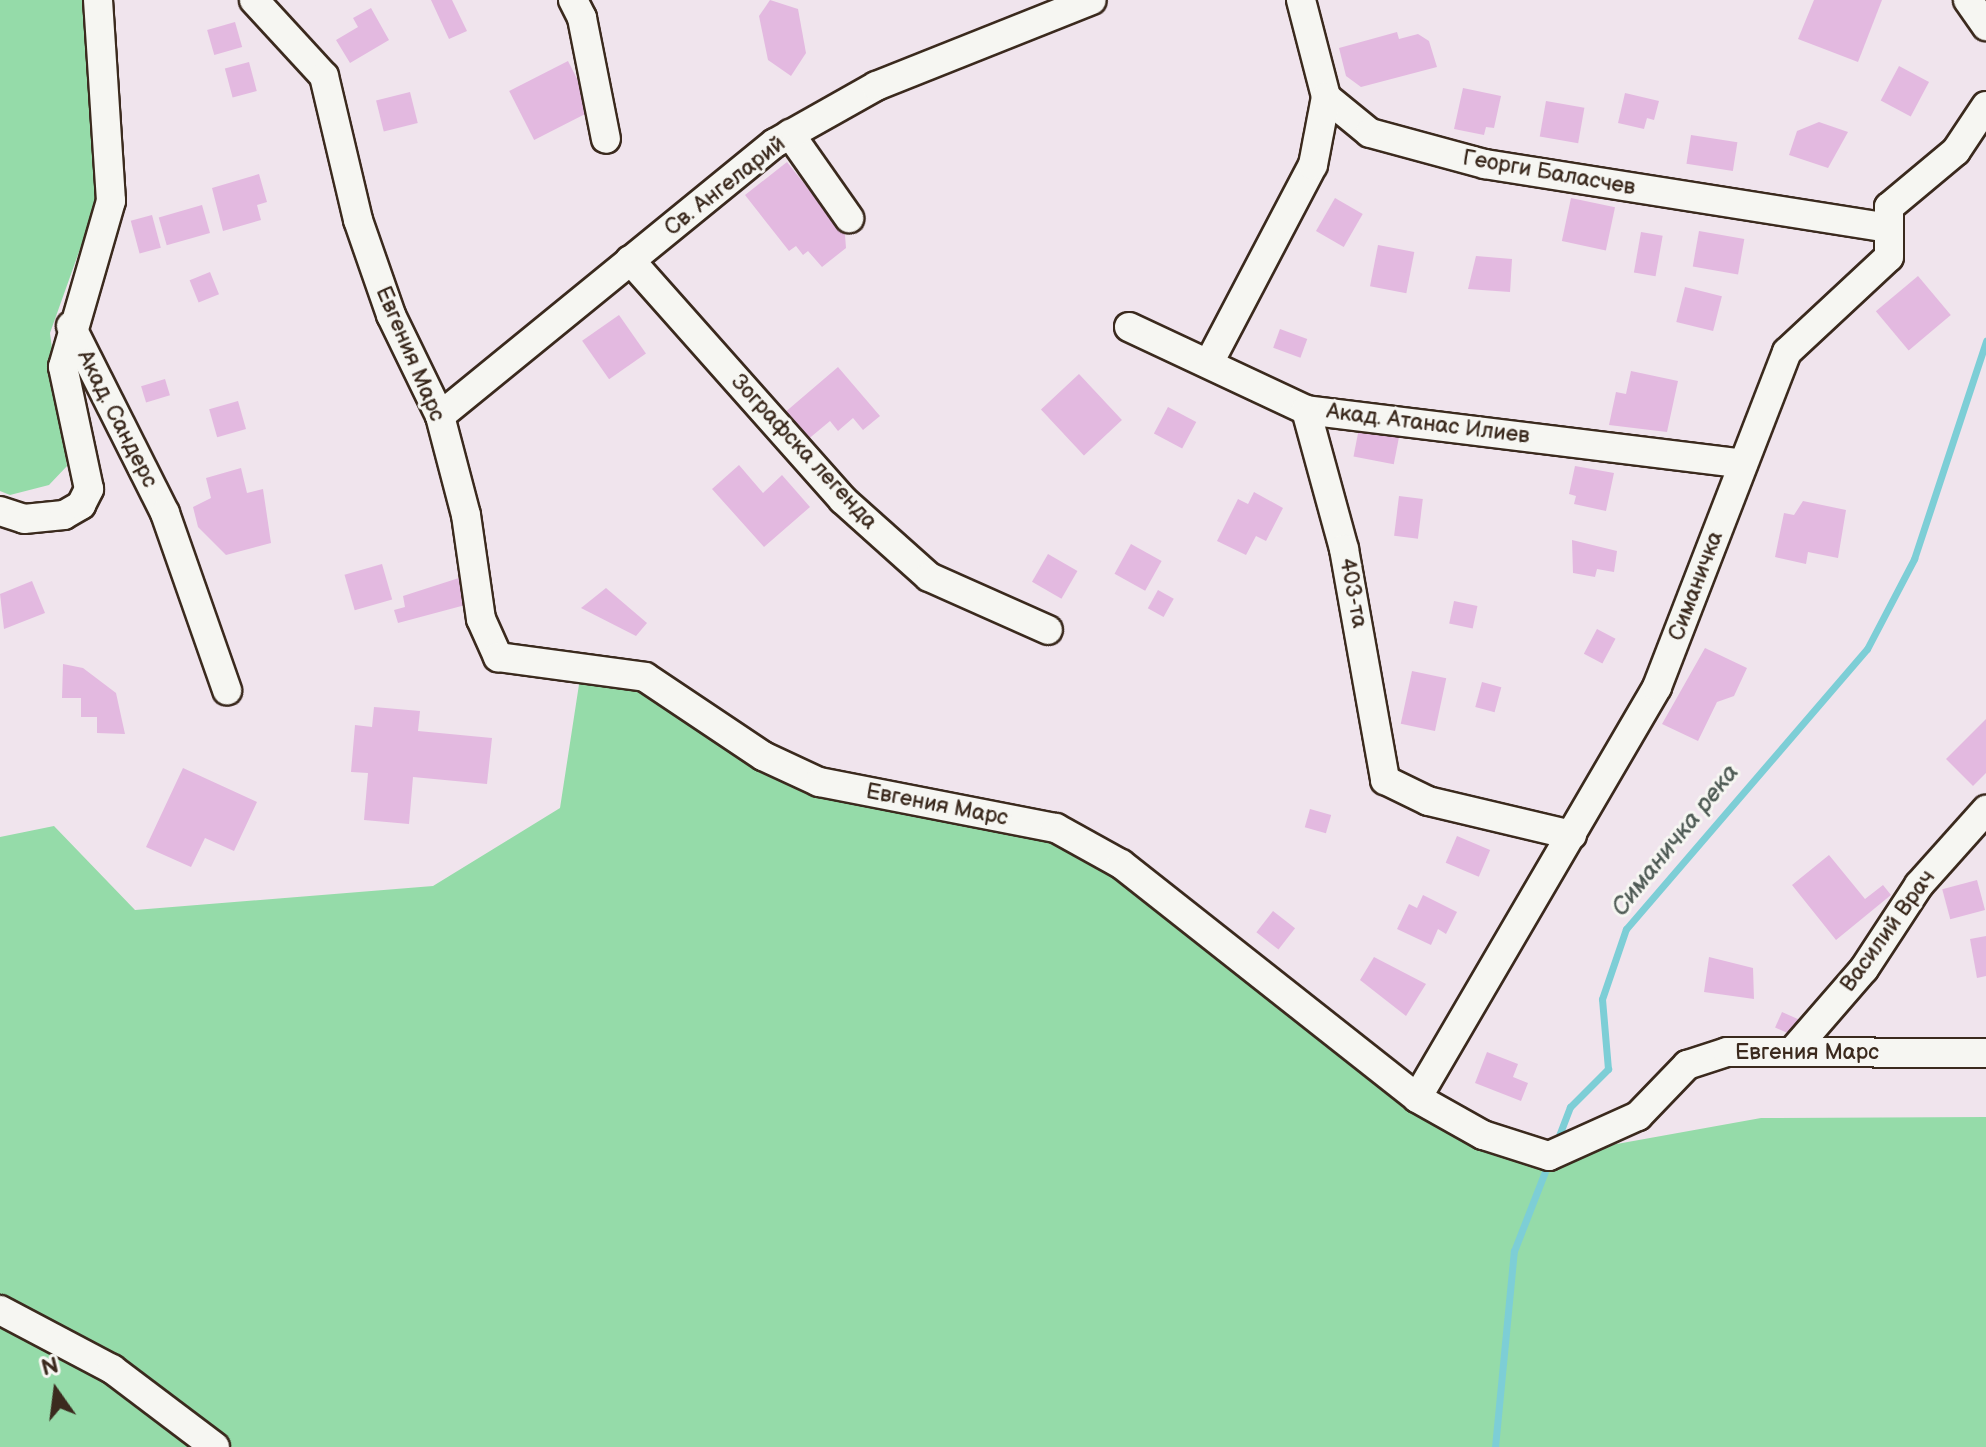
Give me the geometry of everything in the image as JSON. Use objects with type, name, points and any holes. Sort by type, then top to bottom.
[{"type":"street","name":"Акад. Сандерс","points":[[98,0],[111,201],[71,326],[165,513],[227,690]]},
{"type":"street","name":"Евгения Марс","points":[[254,0],[324,76],[358,220],[391,315],[440,416],[466,515],[481,619],[498,657],[645,677],[763,756],[819,782],[1056,828],[1121,864],[1417,1098],[1483,1135],[1559,1152],[1638,1116],[1687,1065],[1727,1052],[1986,1053]]},
{"type":"street","points":[[573,0],[606,139]]},
{"type":"street","name":"Св. Ангеларий","points":[[440,416],[790,134],[876,86],[1092,0]]},
{"type":"street","points":[[1210,361],[1313,165],[1326,97],[1301,0]]},
{"type":"street","points":[[1968,0],[1986,26]]},
{"type":"street","name":"Георги Баласчев","points":[[1326,97],[1345,118],[1407,147],[1887,228]]},
{"type":"street","name":"Симаничка","points":[[1417,1098],[1657,687],[1787,352],[1889,257],[1889,207],[1956,151],[1986,106]]},
{"type":"street","points":[[790,134],[849,218]]},
{"type":"street","name":"Зографска легенда","points":[[630,260],[843,500],[929,577],[1048,630]]},
{"type":"street","points":[[0,511],[24,519],[64,515],[81,505],[89,489],[63,367],[71,326]]},
{"type":"street","name":"Акад. Атанас Илиев","points":[[1129,327],[1210,361],[1306,410],[1743,464]]},
{"type":"street","name":"403-та","points":[[1306,410],[1344,549],[1385,780],[1428,801],[1572,835]]},
{"type":"street","name":"Василий Врач","points":[[1792,1052],[1864,969],[1919,885],[1986,810]]},
{"type":"street","points":[[0,1310],[112,1369],[215,1447]]},
{"type":"green space","points":[[0,0],[84,0],[100,193],[50,333],[67,466],[49,485],[10,495],[0,491]]},
{"type":"green space","points":[[582,665],[645,677],[763,756],[1056,828],[1417,1098],[1550,1156],[1761,1118],[1986,1117],[1986,1447],[0,1447],[0,837],[54,826],[135,910],[433,886],[560,808]]},
{"type":"building","points":[[431,0],[452,0],[467,31],[449,39]]},
{"type":"building","points":[[770,0],[798,9],[806,53],[791,76],[768,60],[759,16]]},
{"type":"building","points":[[1814,0],[1882,0],[1858,62],[1798,39]]},
{"type":"building","points":[[371,8],[389,40],[350,63],[336,40],[358,27],[353,18]]},
{"type":"building","points":[[235,22],[242,47],[214,55],[207,30]]},
{"type":"building","points":[[1397,32],[1399,39],[1418,34],[1429,41],[1437,67],[1361,87],[1346,76],[1339,48]]},
{"type":"building","points":[[568,61],[593,110],[534,140],[509,91]]},
{"type":"building","points":[[249,62],[257,91],[233,97],[225,68]]},
{"type":"building","points":[[1899,66],[1929,82],[1911,116],[1881,100]]},
{"type":"building","points":[[1463,88],[1501,96],[1494,128],[1486,127],[1484,135],[1454,129]]},
{"type":"building","points":[[410,92],[418,123],[384,132],[376,100]]},
{"type":"building","points":[[1625,93],[1659,101],[1654,120],[1647,118],[1644,129],[1618,123]]},
{"type":"building","points":[[1546,101],[1584,108],[1578,143],[1540,136]]},
{"type":"building","points":[[1819,122],[1848,132],[1828,168],[1789,155],[1797,131]]},
{"type":"building","points":[[1691,135],[1737,142],[1733,171],[1686,164]]},
{"type":"building","points":[[787,162],[845,235],[846,248],[822,267],[808,251],[803,255],[796,246],[789,251],[745,195]]},
{"type":"building","points":[[259,174],[267,202],[257,205],[261,220],[223,231],[212,188]]},
{"type":"building","points":[[1335,198],[1363,214],[1344,247],[1316,231]]},
{"type":"building","points":[[1571,198],[1615,207],[1606,250],[1562,241]]},
{"type":"building","points":[[202,205],[210,233],[167,245],[159,217]]},
{"type":"building","points":[[152,215],[161,248],[140,254],[131,221]]},
{"type":"building","points":[[1699,231],[1744,239],[1738,274],[1693,266]]},
{"type":"building","points":[[1641,232],[1663,236],[1656,276],[1634,272]]},
{"type":"building","points":[[1378,245],[1414,252],[1406,293],[1370,286]]},
{"type":"building","points":[[1476,256],[1512,259],[1510,292],[1468,289]]},
{"type":"building","points":[[210,272],[219,294],[199,302],[190,280]]},
{"type":"building","points":[[1918,276],[1951,315],[1909,350],[1876,311]]},
{"type":"building","points":[[1685,287],[1722,296],[1713,331],[1676,322]]},
{"type":"building","points":[[619,315],[646,354],[609,379],[582,341]]},
{"type":"building","points":[[1280,329],[1307,339],[1300,358],[1273,348]]},
{"type":"building","points":[[838,367],[880,416],[863,430],[853,418],[838,431],[830,421],[806,441],[783,414]]},
{"type":"building","points":[[1631,371],[1678,381],[1667,432],[1609,425],[1616,392],[1626,394]]},
{"type":"building","points":[[1079,374],[1122,420],[1084,456],[1041,409]]},
{"type":"building","points":[[165,379],[170,395],[146,403],[141,386]]},
{"type":"building","points":[[238,401],[246,429],[217,437],[209,409]]},
{"type":"building","points":[[1168,407],[1196,422],[1182,449],[1154,433]]},
{"type":"building","points":[[1360,423],[1400,431],[1394,464],[1354,456]]},
{"type":"building","points":[[739,465],[763,493],[782,475],[810,507],[764,547],[712,489]]},
{"type":"building","points":[[1575,466],[1614,473],[1606,511],[1574,504],[1576,496],[1569,494]]},
{"type":"building","points":[[241,468],[247,493],[263,489],[271,543],[226,555],[198,527],[193,507],[211,498],[206,478]]},
{"type":"building","points":[[1254,492],[1283,508],[1266,541],[1256,536],[1246,555],[1217,541],[1238,499],[1248,504]]},
{"type":"building","points":[[1399,496],[1423,499],[1418,539],[1394,536]]},
{"type":"building","points":[[1803,501],[1846,510],[1838,558],[1808,552],[1806,564],[1775,557],[1784,513],[1794,515]]},
{"type":"building","points":[[1572,540],[1617,551],[1614,572],[1597,569],[1595,577],[1573,573]]},
{"type":"building","points":[[1131,544],[1162,561],[1145,591],[1115,574]]},
{"type":"building","points":[[1048,554],[1077,571],[1061,599],[1032,582]]},
{"type":"building","points":[[382,564],[392,600],[355,610],[345,575]]},
{"type":"building","points":[[462,577],[469,604],[398,623],[394,610],[405,607],[403,596]]},
{"type":"building","points":[[32,581],[45,613],[4,629],[0,594]]},
{"type":"building","points":[[606,588],[647,623],[636,636],[581,608]]},
{"type":"building","points":[[1158,590],[1174,599],[1164,617],[1148,608]]},
{"type":"building","points":[[1454,601],[1477,606],[1473,628],[1449,623]]},
{"type":"building","points":[[1597,629],[1616,639],[1602,664],[1584,654]]},
{"type":"building","points":[[1705,648],[1747,668],[1734,696],[1717,702],[1698,741],[1662,724]]},
{"type":"building","points":[[63,664],[83,668],[116,693],[125,734],[97,733],[97,717],[81,717],[81,698],[62,698]]},
{"type":"building","points":[[1412,671],[1446,678],[1435,731],[1401,724]]},
{"type":"building","points":[[1482,682],[1501,687],[1495,712],[1475,707]]},
{"type":"building","points":[[374,707],[420,711],[418,731],[492,738],[487,784],[413,777],[409,824],[364,820],[368,773],[351,772],[355,725],[372,727]]},
{"type":"building","points":[[1986,719],[1986,773],[1973,786],[1946,759]]},
{"type":"building","points":[[183,768],[257,802],[234,851],[205,838],[191,867],[146,847]]},
{"type":"building","points":[[1310,809],[1331,815],[1326,833],[1305,827]]},
{"type":"building","points":[[1457,836],[1490,850],[1479,877],[1446,863]]},
{"type":"building","points":[[1829,855],[1865,899],[1883,885],[1891,895],[1836,940],[1792,885]]},
{"type":"building","points":[[1977,880],[1985,910],[1950,919],[1942,889]]},
{"type":"building","points":[[1423,895],[1457,912],[1446,934],[1438,929],[1431,945],[1397,929],[1409,904],[1417,908]]},
{"type":"building","points":[[1273,911],[1295,928],[1278,950],[1256,932]]},
{"type":"building","points":[[1986,936],[1986,976],[1977,978],[1970,939]]},
{"type":"building","points":[[1374,957],[1426,984],[1406,1016],[1360,980]]},
{"type":"building","points":[[1709,957],[1753,968],[1754,999],[1704,992]]},
{"type":"building","points":[[1782,1012],[1804,1022],[1797,1037],[1775,1028]]},
{"type":"building","points":[[1487,1052],[1518,1064],[1513,1077],[1528,1083],[1521,1101],[1475,1083]]},
{"type":"waterway","name":"Симаничка река","points":[[1555,1146],[1570,1107],[1608,1069],[1602,999],[1626,929],[1867,649],[1914,559],[1986,341]]},
{"type":"waterway","name":"Симаничка река","points":[[1495,1447],[1514,1251],[1549,1161]]}]
